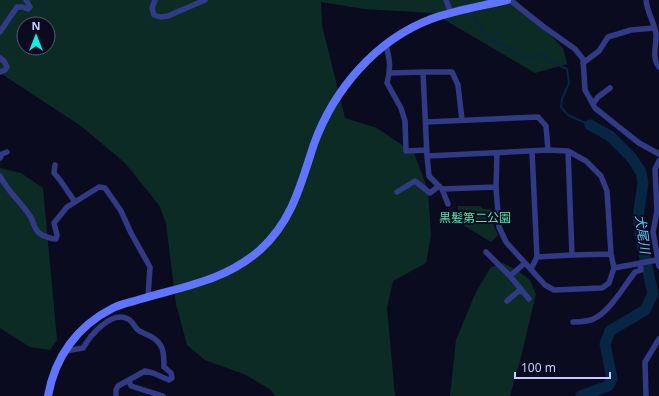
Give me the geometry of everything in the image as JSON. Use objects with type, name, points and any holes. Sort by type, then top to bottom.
[{"type":"street","points":[[0,32],[17,7],[22,6],[28,9],[30,7],[26,0]]},
{"type":"street","points":[[155,0],[152,8],[154,15],[160,17],[168,16],[205,0]]},
{"type":"street","points":[[446,0],[452,13]]},
{"type":"street","points":[[510,0],[544,28],[575,48],[583,59],[585,90],[594,108],[634,139],[658,152]]},
{"type":"street","points":[[646,0],[647,9],[656,33],[654,55],[656,64],[659,67]]},
{"type":"street","points":[[48,396],[50,381],[60,358],[75,336],[89,323],[113,308],[217,277],[234,269],[260,250],[284,222],[297,198],[314,144],[325,118],[338,96],[350,78],[386,45],[405,32],[431,19],[502,1]]},
{"type":"street","points":[[584,63],[599,51],[608,37],[630,30],[654,28]]},
{"type":"street","points":[[386,45],[390,60],[390,73],[387,83],[401,108],[405,120],[406,151],[427,153],[497,153],[548,150],[568,151],[586,161],[601,176],[607,191],[611,254],[614,268],[609,283],[602,288],[554,290],[545,285],[506,242],[499,227],[496,186],[497,153]]},
{"type":"street","points":[[0,58],[4,61],[6,67],[5,70],[0,72]]},
{"type":"street","points":[[423,72],[427,153],[430,176],[440,188],[448,204]]},
{"type":"street","points":[[390,73],[452,72],[458,85],[462,120]]},
{"type":"street","points":[[593,104],[610,88]]},
{"type":"street","points":[[426,122],[538,117],[546,126],[548,150]]},
{"type":"street","points":[[531,269],[537,257],[532,151]]},
{"type":"street","points":[[568,151],[572,255]]},
{"type":"street","points":[[0,158],[2,154],[7,152]]},
{"type":"street","points":[[614,268],[656,262],[657,246],[653,232],[657,211],[655,169],[659,161]]},
{"type":"street","points":[[55,165],[54,173],[75,202]]},
{"type":"street","points":[[0,176],[12,195],[31,217],[34,226],[39,233],[52,239],[56,239],[57,235],[54,223],[67,207],[98,187],[105,188],[122,211],[131,233],[150,267],[148,297]]},
{"type":"street","points":[[397,192],[414,181],[430,193],[440,188],[496,186]]},
{"type":"street","points":[[486,252],[529,298]]},
{"type":"street","points":[[537,257],[611,254]]},
{"type":"street","points":[[510,276],[525,263]]},
{"type":"street","points":[[573,322],[583,322],[597,318],[612,304],[635,272],[641,270],[641,263]]},
{"type":"street","points":[[507,300],[521,289]]},
{"type":"street","points":[[65,350],[83,348],[89,338],[100,326],[111,320],[123,317],[130,319],[138,330],[152,337],[161,345],[164,355],[164,367],[171,373],[172,378],[169,380],[144,371],[118,386],[116,396]]},
{"type":"street","points":[[646,396],[645,362],[659,339]]},
{"type":"street","points":[[129,381],[131,386],[146,394],[163,396]]},
{"type":"green space","points":[[0,0],[516,0],[563,48],[567,64],[535,73],[433,13],[364,9],[321,2],[322,25],[345,118],[377,128],[414,153],[428,190],[431,235],[426,263],[393,281],[387,308],[395,396],[275,396],[271,390],[246,375],[205,360],[187,345],[176,304],[166,223],[159,205],[125,163],[81,126],[0,73]]},
{"type":"green space","points":[[0,168],[21,173],[43,188],[57,340],[50,350],[30,347],[0,328]]},
{"type":"green space","name":"黒髪第二公園","points":[[458,206],[480,206],[483,209],[492,209],[493,224],[498,235],[491,242],[458,222]]},
{"type":"green space","points":[[503,263],[518,271],[530,280],[536,294],[510,396],[450,396],[456,340],[476,292],[491,267]]},
{"type":"waterway","points":[[463,0],[467,6]]},
{"type":"waterway","points":[[470,11],[483,33],[493,41],[508,47],[527,58],[542,54],[552,62],[567,69],[569,83],[562,99],[561,107],[568,115],[590,125]]},
{"type":"waterway","name":"犬尾川","points":[[581,396],[608,386],[612,379],[605,344],[610,331],[645,310],[653,294],[642,245],[638,217],[643,183],[641,172],[631,157],[610,136],[590,125]]}]
